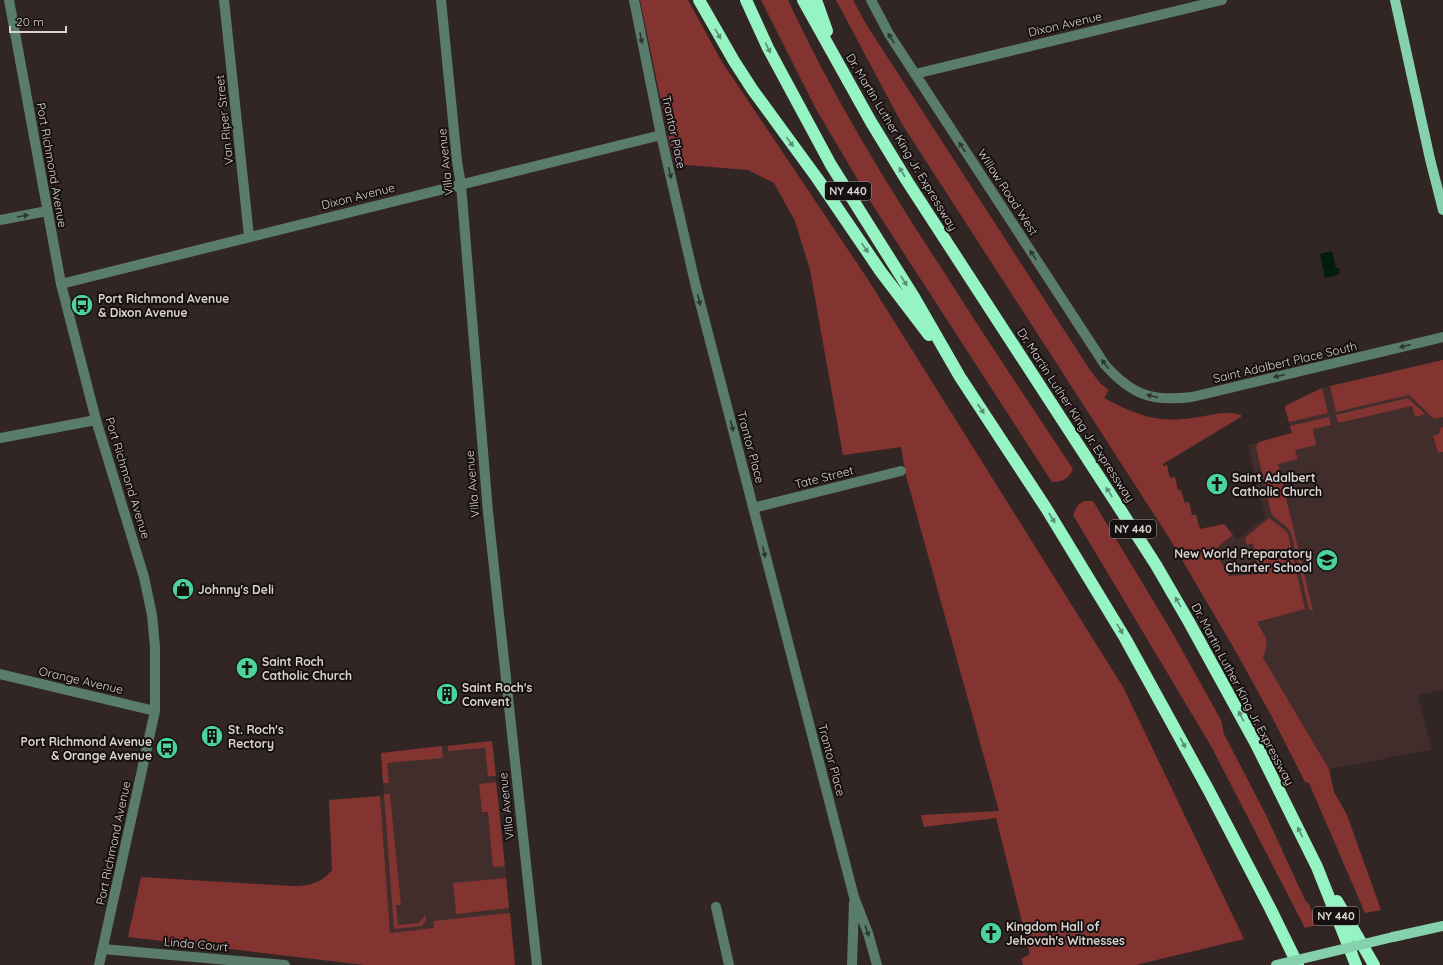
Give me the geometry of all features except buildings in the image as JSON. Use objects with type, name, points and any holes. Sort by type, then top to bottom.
[{"type":"highway","points":[[699,0],[752,89],[826,191],[881,272],[960,377]]},
{"type":"highway","name":"NY 440","points":[[746,0],[772,54],[828,158],[914,297],[960,377],[1049,514],[1125,638],[1204,783],[1270,908],[1298,965]]},
{"type":"highway","name":"Dr. Martin Luther King Jr. Expressway","points":[[803,0],[871,122],[919,199],[1156,565],[1235,704],[1276,783],[1317,867],[1356,965]]},
{"type":"highway","points":[[816,0],[840,66]]},
{"type":"highway","points":[[1317,867],[1374,965]]},
{"type":"main road","points":[[1395,0],[1430,159],[1443,210]]},
{"type":"main road","points":[[1276,965],[1443,926]]},
{"type":"street","name":"Port Richmond Avenue","points":[[9,0],[61,284],[96,420],[144,577],[152,615],[155,647],[156,711],[99,965]]},
{"type":"street","name":"Van Riper Street","points":[[224,0],[249,236]]},
{"type":"street","name":"Villa Avenue","points":[[441,0],[457,161],[461,185],[488,512],[537,965]]},
{"type":"street","name":"Trantor Place","points":[[634,0],[661,135],[709,340],[854,897],[868,933],[877,965]]},
{"type":"street","name":"Willow Road West","points":[[871,0],[889,34],[914,74],[1105,365],[1134,390]]},
{"type":"street","name":"Dixon Avenue","points":[[914,74],[1222,0]]},
{"type":"street","name":"Dixon Avenue","points":[[61,284],[249,236],[661,135]]},
{"type":"street","points":[[0,220],[47,211]]},
{"type":"street","name":"Saint Adalbert Place South","points":[[1134,390],[1147,396],[1160,399],[1192,397],[1443,337]]},
{"type":"street","points":[[0,438],[96,420]]},
{"type":"street","name":"Tate Street","points":[[753,508],[901,471]]},
{"type":"street","name":"Orange Avenue","points":[[0,674],[156,711]]},
{"type":"street","name":"Trantor Place","points":[[852,965],[854,897]]},
{"type":"street","points":[[716,907],[729,965]]},
{"type":"street","name":"Linda Court","points":[[103,949],[285,965]]},
{"type":"shaded area","points":[[640,0],[688,0],[722,62],[867,278],[1123,687],[1244,939],[1136,965],[1023,965],[1021,959],[1030,954],[996,818],[924,827],[921,815],[999,811],[906,476],[901,447],[843,455],[810,270],[795,221],[774,183],[748,170],[674,164]]},
{"type":"shaded area","points":[[761,0],[788,0],[822,69],[879,169],[919,234],[1073,469],[1065,479],[1052,482],[872,204],[816,109]]},
{"type":"shaded area","points":[[836,0],[853,0],[866,24],[1090,370],[1101,384],[1109,390],[1104,398],[1136,413],[1157,418],[1180,419],[1223,413],[1241,415],[1241,417],[1163,464],[1163,466],[1167,465],[1170,478],[1175,477],[1178,490],[1181,490],[1185,503],[1189,502],[1192,515],[1196,515],[1200,529],[1224,524],[1233,535],[1214,550],[1229,576],[1259,574],[1253,543],[1247,545],[1245,538],[1269,518],[1288,534],[1305,609],[1257,622],[1265,636],[1267,643],[1263,658],[1329,769],[1334,792],[1347,815],[1381,910],[1365,913],[1309,783],[1305,782],[1272,717],[1236,652],[1168,536],[902,124]]},
{"type":"shaded area","points":[[1332,251],[1336,268],[1339,268],[1340,273],[1337,274],[1338,275],[1325,278],[1320,254]]},
{"type":"shaded area","name":"New World Preparatory Charter School","points":[[1443,360],[1443,690],[1421,694],[1418,696],[1432,750],[1387,757],[1382,760],[1329,769],[1206,565],[1217,556],[1214,550],[1233,535],[1237,540],[1265,517],[1248,445],[1292,433],[1285,408],[1287,405],[1322,388]]},
{"type":"shaded area","points":[[1443,360],[1443,417],[1434,419],[1409,395],[1336,412],[1330,386]]},
{"type":"shaded area","points":[[1322,388],[1328,413],[1289,422],[1285,408],[1287,405]]},
{"type":"shaded area","points":[[1408,398],[1425,414],[1415,417],[1412,406],[1338,423],[1336,415]]},
{"type":"shaded area","points":[[1329,417],[1331,425],[1313,429],[1316,445],[1295,450],[1298,459],[1278,464],[1313,611],[1309,609],[1291,533],[1287,527],[1271,513],[1256,447],[1259,442],[1292,433],[1290,426]]},
{"type":"shaded area","points":[[1441,427],[1443,427],[1443,452],[1438,453],[1433,436],[1439,434]]},
{"type":"shaded area","points":[[1085,501],[1093,501],[1172,632],[1221,720],[1224,734],[1266,815],[1305,900],[1309,904],[1317,925],[1305,928],[1211,746],[1073,515],[1079,504]]},
{"type":"shaded area","points":[[492,741],[515,965],[390,933],[380,796],[384,795],[381,753]]},
{"type":"shaded area","points":[[492,741],[496,776],[488,776],[485,748],[448,751],[448,746]]},
{"type":"shaded area","points":[[442,746],[443,758],[387,763],[389,783],[383,783],[381,753]]},
{"type":"shaded area","points":[[496,782],[505,866],[493,867],[488,812],[482,812],[479,784]]},
{"type":"shaded area","points":[[384,794],[390,794],[401,905],[396,905],[398,925],[419,923],[425,915],[426,920],[422,926],[394,929]]},
{"type":"shaded area","points":[[380,796],[390,933],[434,928],[433,921],[510,913],[515,965],[365,965],[128,937],[141,877],[291,886],[314,883],[328,875],[332,870],[329,800]]},
{"type":"shaded area","points":[[506,878],[509,908],[456,914],[453,883]]},
{"type":"place","name":"Port Richmond Avenue & Dixon Avenue","points":[[82,305]]},
{"type":"place","name":"Saint Adalbert Catholic Church","points":[[1217,484]]},
{"type":"place","name":"New World Preparatory Charter School","points":[[1327,560]]},
{"type":"place","name":"Johnny's Deli","points":[[183,589]]},
{"type":"place","name":"Saint Roch Catholic Church","points":[[247,668]]},
{"type":"place","name":"Saint Roch's Convent","points":[[447,694]]},
{"type":"place","name":"St. Roch's Rectory","points":[[212,736]]},
{"type":"place","name":"Port Richmond Avenue & Orange Avenue","points":[[167,748]]},
{"type":"place","name":"Kingdom Hall of Jehovah's Witnesses","points":[[991,933]]}]
